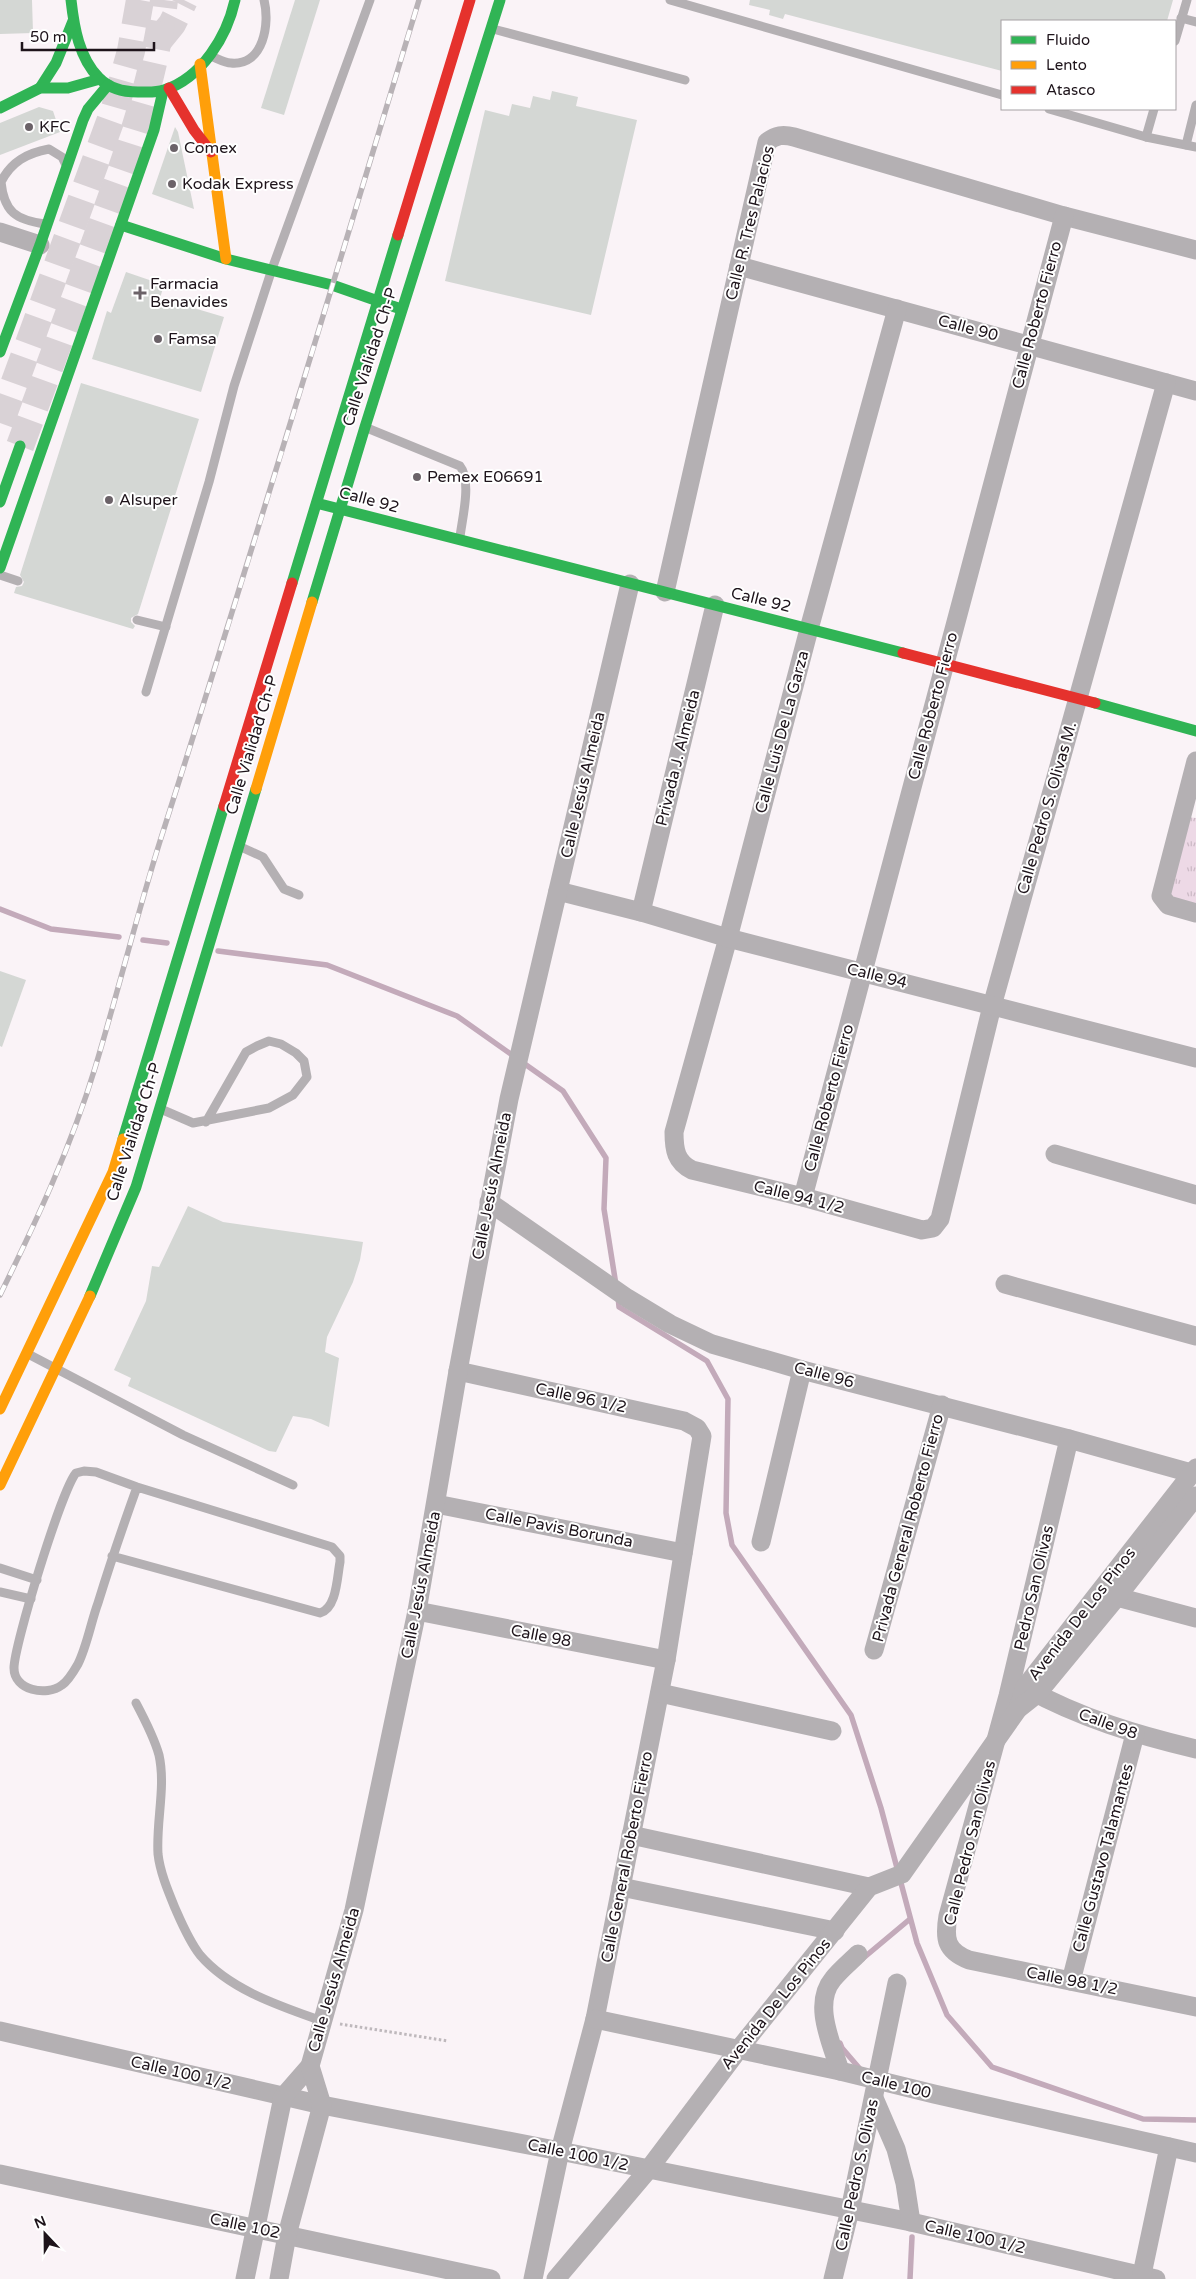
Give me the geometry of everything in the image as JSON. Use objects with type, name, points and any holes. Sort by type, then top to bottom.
[{"type":"main road","points":[[71,0],[73,21],[83,51],[104,82],[115,90],[131,92],[166,89],[210,56],[224,36],[233,13],[235,0]]},
{"type":"main road","name":"Calle Vialidad Ch-P","points":[[0,1409],[148,1101],[227,842],[317,503],[402,310],[477,25],[470,0]]},
{"type":"main road","name":"Calle Vialidad Ch-P","points":[[0,1485],[105,1264],[136,1187],[148,1101],[227,842],[340,510],[353,424],[377,302],[477,25],[500,0]]},
{"type":"main road","points":[[40,88],[56,63],[73,21]]},
{"type":"main road","points":[[200,64],[226,259]]},
{"type":"main road","points":[[0,108],[40,88],[68,88],[104,82]]},
{"type":"main road","points":[[0,352],[48,224],[88,109],[104,82]]},
{"type":"main road","points":[[166,89],[211,152]]},
{"type":"main road","points":[[0,568],[154,130],[166,89]]},
{"type":"main road","points":[[121,225],[226,259],[332,285],[402,310]]},
{"type":"main road","points":[[0,502],[20,446]]},
{"type":"main road","name":"Calle 92","points":[[317,503],[1078,698],[1196,731]]},
{"type":"street","name":"Calle R. Tres Palacios","points":[[665,592],[768,142],[778,135],[794,137],[1064,216],[1196,250]]},
{"type":"street","name":"Calle Roberto Fierro","points":[[803,1197],[1064,216]]},
{"type":"street","points":[[0,232],[40,245]]},
{"type":"street","name":"Calle 90","points":[[739,266],[1196,391]]},
{"type":"street","name":"Calle Luis De La Garza","points":[[676,1155],[674,1132],[728,938],[808,629],[897,309]]},
{"type":"street","name":"Calle Pedro S. Olivas M.","points":[[928,1230],[933,1228],[940,1219],[992,1006],[1166,383]]},
{"type":"street","name":"Calle Jesús Almeida","points":[[282,2097],[310,2066],[354,1910],[417,1612],[458,1371],[509,1099],[630,584]]},
{"type":"street","name":"Privada J. Almeida","points":[[641,912],[715,605]]},
{"type":"street","points":[[1196,761],[1161,896],[1168,905],[1196,913]]},
{"type":"street","name":"Calle 94","points":[[558,891],[641,912],[728,938],[1196,1058]]},
{"type":"street","points":[[1055,1154],[1196,1195]]},
{"type":"street","name":"Calle 94 1/2","points":[[676,1155],[683,1165],[692,1170],[928,1230]]},
{"type":"street","name":"Calle 96","points":[[489,1202],[627,1298],[670,1324],[712,1344],[802,1370],[1194,1470]]},
{"type":"street","points":[[1005,1284],[1196,1336]]},
{"type":"street","points":[[761,1542],[802,1370]]},
{"type":"street","name":"Calle 96 1/2","points":[[458,1371],[684,1420],[701,1432]]},
{"type":"street","name":"Privada General Roberto Fierro","points":[[874,1650],[942,1406]]},
{"type":"street","name":"Calle General Roberto Fierro","points":[[533,2279],[560,2151],[595,2019],[660,1693],[702,1446],[701,1432]]},
{"type":"street","name":"Pedro San Olivas","points":[[997,1737],[1024,1687],[1069,1439]]},
{"type":"street","name":"Avenida De Los Pinos","points":[[556,2279],[648,2170],[739,2049],[869,1887],[902,1874],[997,1737],[1018,1710],[1024,1687],[1194,1470]]},
{"type":"street","name":"Avenida De Los Pinos","points":[[1024,1687],[1117,1597],[1196,1496]]},
{"type":"street","name":"Calle Pavis Borunda","points":[[436,1504],[683,1553]]},
{"type":"street","points":[[1117,1597],[1196,1618]]},
{"type":"street","name":"Calle 98","points":[[417,1612],[666,1660]]},
{"type":"street","name":"Calle 98","points":[[1024,1687],[1089,1718],[1135,1734],[1196,1749]]},
{"type":"street","points":[[660,1693],[832,1731]]},
{"type":"street","name":"Calle Gustavo Talamantes","points":[[1071,1981],[1135,1734]]},
{"type":"street","name":"Calle Pedro San Olivas","points":[[951,1949],[947,1940],[948,1916],[997,1737]]},
{"type":"street","points":[[631,1835],[869,1887]]},
{"type":"street","points":[[621,1887],[834,1931]]},
{"type":"street","name":"Calle 98 1/2","points":[[951,1949],[969,1960],[1196,2007]]},
{"type":"street","points":[[840,2071],[825,2016],[823,2000],[832,1979],[858,1954]]},
{"type":"street","name":"Calle Pedro S. Olivas","points":[[833,2279],[850,2210],[897,1983]]},
{"type":"street","name":"Calle 100","points":[[595,2019],[840,2071],[875,2088],[934,2094],[1196,2153]]},
{"type":"street","name":"Calle 100 1/2","points":[[0,2031],[322,2106],[560,2151],[911,2222],[1146,2278]]},
{"type":"street","name":"Calle Jesús Almeida","points":[[310,2066],[322,2106]]},
{"type":"street","points":[[875,2088],[896,2149],[905,2183],[911,2222]]},
{"type":"street","points":[[244,2279],[282,2097]]},
{"type":"street","points":[[279,2279],[287,2235],[322,2106]]},
{"type":"street","points":[[1146,2278],[1169,2147]]},
{"type":"street","name":"Calle 102","points":[[0,2174],[491,2279]]},
{"type":"lane","points":[[210,56],[231,63],[243,62],[254,56],[263,39],[266,25],[264,0]]},
{"type":"lane","points":[[146,692],[209,482],[234,386],[272,269],[370,0]]},
{"type":"lane","points":[[670,0],[1001,96]]},
{"type":"lane","points":[[1176,38],[1187,0]]},
{"type":"lane","points":[[1182,18],[1196,22]]},
{"type":"lane","points":[[477,25],[685,80]]},
{"type":"lane","points":[[1186,145],[1196,106]]},
{"type":"lane","points":[[1052,110],[1146,137],[1196,147]]},
{"type":"lane","points":[[1146,137],[1154,110]]},
{"type":"lane","points":[[48,224],[32,222],[18,217],[7,207],[1,182],[13,164],[40,151],[54,150],[62,156],[67,169]]},
{"type":"lane","points":[[353,424],[460,466],[464,470],[466,482],[460,540]]},
{"type":"lane","points":[[0,575],[18,581]]},
{"type":"lane","points":[[137,620],[166,627]]},
{"type":"lane","points":[[227,842],[263,857],[284,889],[299,895]]},
{"type":"lane","points":[[148,1101],[193,1123],[206,1122],[269,1108],[282,1103],[292,1095],[307,1077],[304,1061],[296,1053],[281,1044],[268,1041],[246,1052],[206,1122]]},
{"type":"lane","points":[[27,1353],[183,1435],[293,1485]]},
{"type":"lane","points":[[112,1556],[320,1613],[326,1611],[331,1603],[340,1562],[340,1556],[332,1547],[137,1487],[96,1472],[84,1471],[76,1473],[66,1491],[31,1599],[15,1659],[15,1676],[28,1689],[52,1690],[61,1686],[78,1664],[112,1556],[137,1487]]},
{"type":"lane","points":[[0,1568],[37,1580]]},
{"type":"lane","points":[[0,1592],[31,1599]]},
{"type":"lane","points":[[136,1703],[152,1734],[159,1756],[161,1779],[158,1855],[168,1890],[185,1929],[199,1953],[209,1964],[231,1981],[280,2006],[322,2021]]},
{"type":"path","points":[[322,2021],[448,2041]]},
{"type":"green space","points":[[1187,817],[1196,818],[1196,905],[1168,898]]},
{"type":"building","points":[[0,0],[32,0],[33,33],[0,34]]},
{"type":"building","points":[[295,0],[320,0],[284,115],[261,108]]},
{"type":"building","points":[[750,0],[1173,0],[1167,20],[1001,20],[1001,71],[785,14],[783,19],[769,15],[770,10],[749,5]]},
{"type":"building","points":[[552,91],[578,97],[576,106],[637,120],[591,315],[445,281],[485,110],[509,116],[512,104],[530,108],[533,96],[550,100]]},
{"type":"building","name":"KFC","points":[[39,107],[53,111],[60,132],[0,155],[0,123]]},
{"type":"building","name":"Kodak Express","points":[[175,127],[178,132],[194,209],[152,194]]},
{"type":"building","name":"Famsa","points":[[126,272],[164,285],[160,298],[224,317],[201,392],[92,359],[107,311],[111,313]]},
{"type":"building","name":"Alsuper","points":[[81,383],[199,419],[138,614],[131,618],[131,622],[135,626],[133,629],[14,593],[16,587],[22,586],[24,582],[20,575]]},
{"type":"building","points":[[0,971],[26,980],[2,1047],[0,1046]]},
{"type":"building","points":[[188,1206],[223,1222],[363,1242],[353,1282],[327,1337],[325,1352],[339,1358],[329,1427],[311,1419],[293,1416],[276,1452],[269,1451],[128,1386],[131,1378],[114,1370],[146,1301],[152,1266],[159,1267]]},
{"type":"waterway","points":[[0,909],[51,929],[119,937]]},
{"type":"waterway","points":[[143,940],[167,943]]},
{"type":"waterway","points":[[218,951],[327,965],[457,1016],[563,1091],[606,1158],[604,1209],[616,1285]]},
{"type":"waterway","points":[[618,1296],[619,1307],[707,1361],[728,1399],[726,1513],[732,1545],[851,1715],[881,1808],[917,1943],[947,2015],[992,2067],[1143,2119],[1196,2120]]},
{"type":"waterway","points":[[861,1960],[910,1919]]},
{"type":"waterway","points":[[840,2043],[860,2069]]},
{"type":"waterway","points":[[910,2279],[912,2237]]},
{"type":"tunnel","points":[[0,423],[115,108],[131,51],[140,0]]},
{"type":"tunnel","points":[[20,446],[137,124],[153,63],[164,0]]},
{"type":"tunnel","points":[[159,40],[172,24],[184,0]]},
{"type":"railway","points":[[0,1295],[52,1184],[86,1097],[152,867],[259,525],[419,0]]},
{"type":"traffic: fast","points":[[71,0],[79,42],[92,70],[103,82],[117,89],[148,92],[161,91],[178,84],[201,66],[211,54],[226,28],[235,0]]},
{"type":"traffic: fast","points":[[312,602],[365,427],[500,0]]},
{"type":"traffic: fast","points":[[40,88],[56,63],[73,21]]},
{"type":"traffic: fast","points":[[0,108],[40,88],[68,88],[100,79]]},
{"type":"traffic: fast","points":[[0,352],[40,245],[83,120],[88,109],[108,85]]},
{"type":"traffic: fast","points":[[0,568],[154,130],[163,91]]},
{"type":"traffic: fast","points":[[121,225],[226,259],[332,285],[398,308]]},
{"type":"traffic: fast","points":[[292,583],[398,235]]},
{"type":"traffic: fast","points":[[0,502],[20,446]]},
{"type":"traffic: fast","points":[[320,504],[903,653]]},
{"type":"traffic: fast","points":[[1095,703],[1196,731]]},
{"type":"traffic: fast","points":[[90,1296],[136,1187],[256,789]]},
{"type":"traffic: fast","points":[[123,1139],[224,806]]},
{"type":"traffic: slow","points":[[200,64],[226,259]]},
{"type":"traffic: slow","points":[[256,789],[312,602]]},
{"type":"traffic: slow","points":[[0,1409],[113,1172],[123,1139]]},
{"type":"traffic: slow","points":[[0,1485],[90,1296]]},
{"type":"traffic: jam","points":[[398,235],[470,0]]},
{"type":"traffic: jam","points":[[169,88],[194,130],[211,152]]},
{"type":"traffic: jam","points":[[224,806],[292,583]]},
{"type":"traffic: jam","points":[[903,653],[1095,703]]},
{"type":"place","name":"KFC","points":[[29,127]]},
{"type":"place","name":"Comex","points":[[174,148]]},
{"type":"place","name":"Kodak Express","points":[[172,184]]},
{"type":"place","name":"Farmacia Benavides","points":[[140,293]]},
{"type":"place","name":"Famsa","points":[[158,339]]},
{"type":"place","name":"Pemex E06691","points":[[417,477]]},
{"type":"place","name":"Alsuper","points":[[109,500]]}]
